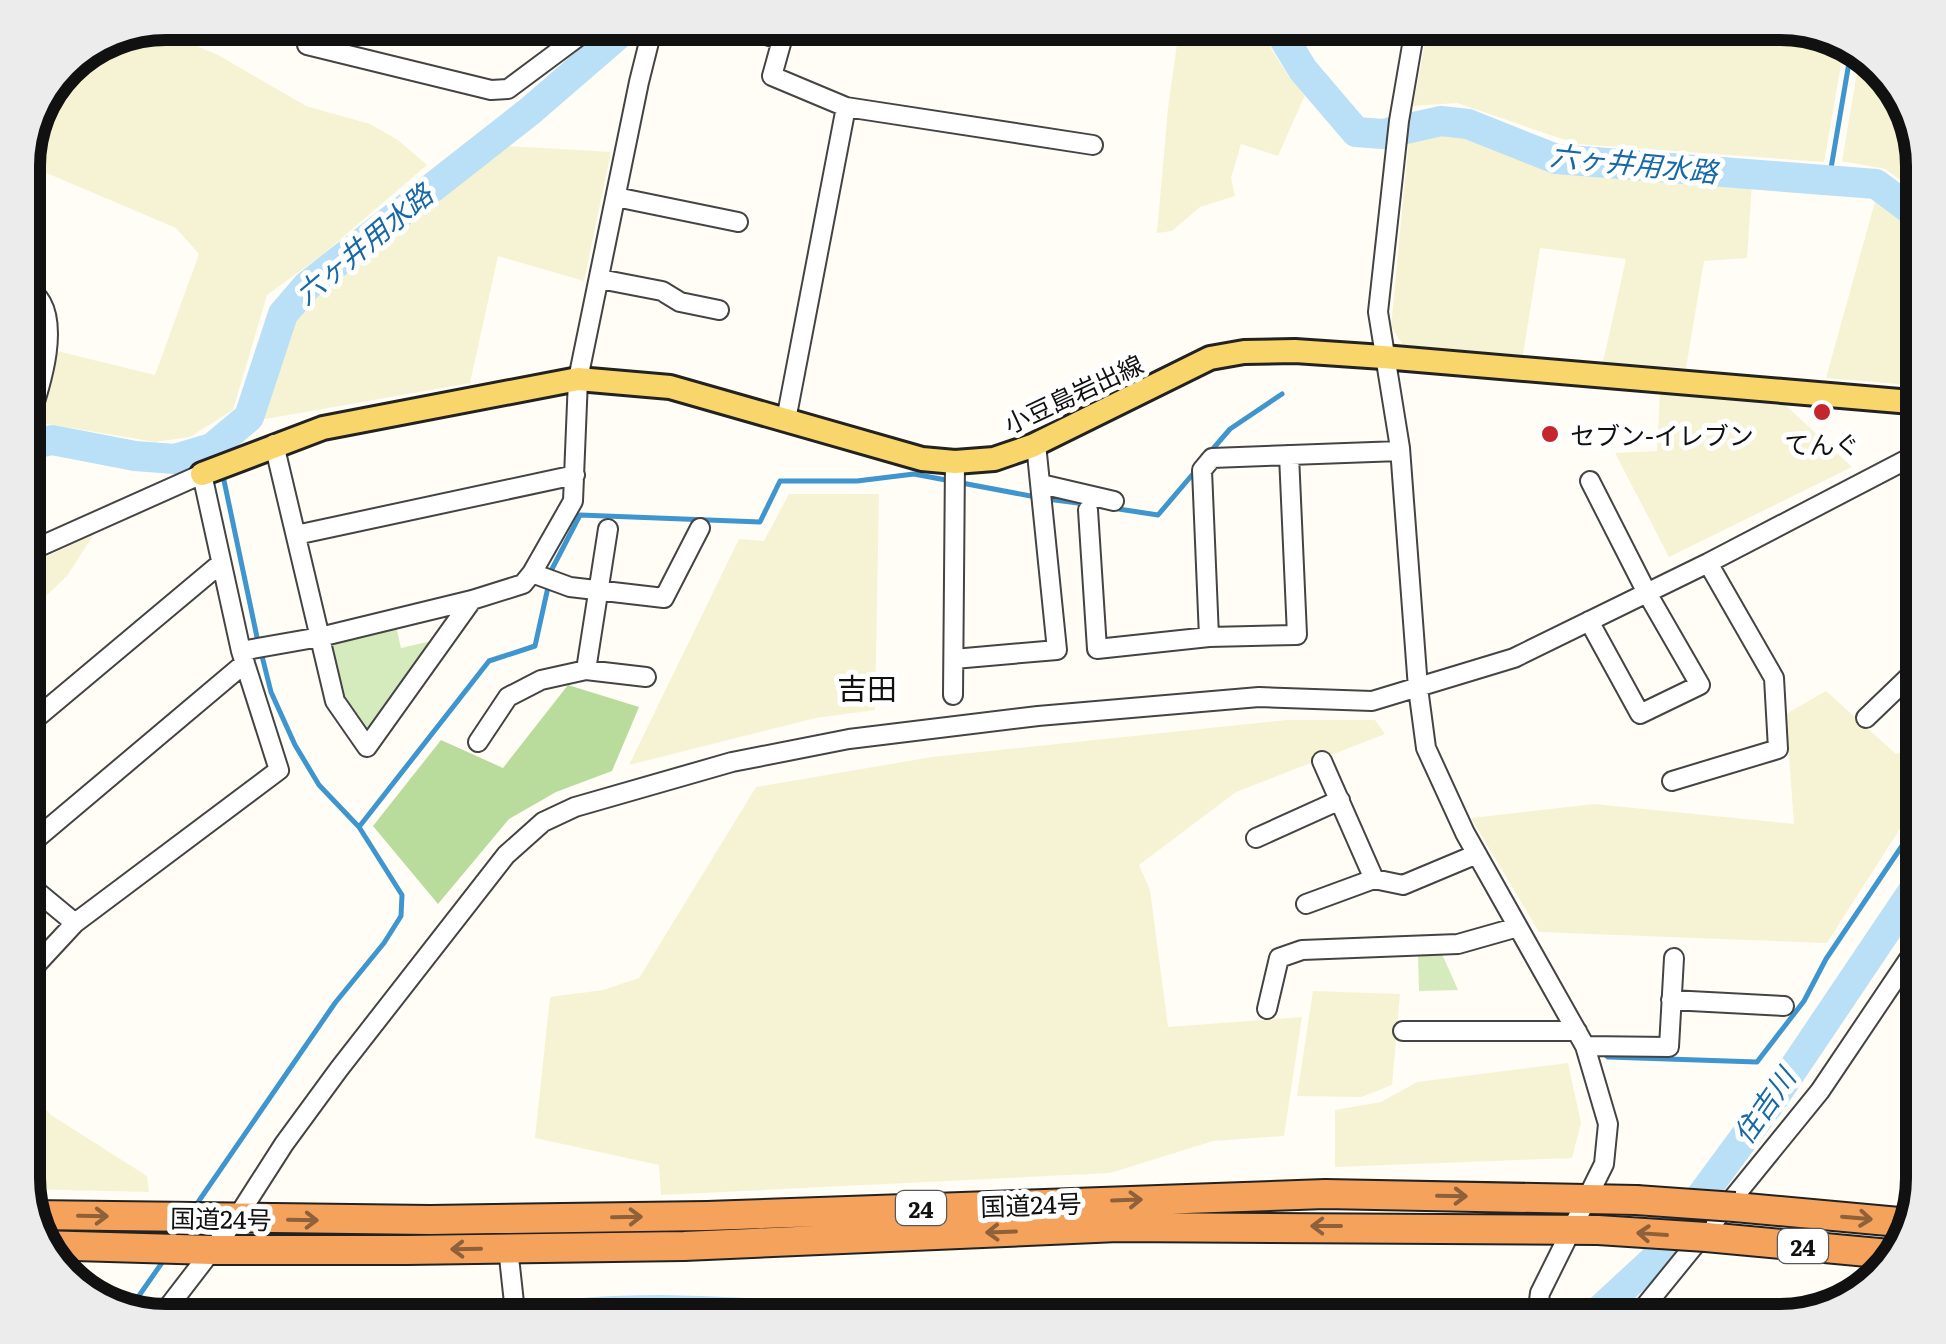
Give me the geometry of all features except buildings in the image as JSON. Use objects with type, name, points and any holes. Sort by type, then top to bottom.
[{"type":"highway","name":"国道24号","points":[[46,1215],[236,1219],[707,1216],[1325,1194],[1636,1200],[1898,1221]]},
{"type":"highway","name":"国道24号","points":[[60,1246],[199,1250],[684,1246],[1118,1226],[1585,1229],[1880,1254]]},
{"type":"main road","name":"小豆島岩出線","points":[[202,474],[323,428],[578,379],[670,386],[922,459],[955,476],[1036,444],[1210,358],[1244,352],[1383,357],[1906,401]]},
{"type":"street","points":[[308,40],[307,45],[492,90],[508,90],[575,40]]},
{"type":"street","points":[[544,578],[572,501],[578,379],[650,40]]},
{"type":"street","points":[[782,40],[772,76],[846,107],[1093,144]]},
{"type":"street","points":[[1413,40],[1378,312],[1400,451],[1426,748],[1476,854],[1581,1038],[1608,1124],[1604,1164],[1586,1199],[1585,1229],[1540,1293],[1539,1304]]},
{"type":"street","points":[[786,420],[846,107]]},
{"type":"street","points":[[616,197],[738,222]]},
{"type":"street","points":[[600,279],[662,291],[680,302],[718,310]]},
{"type":"street","points":[[40,300],[46,307],[48,342],[40,383]]},
{"type":"street","points":[[274,444],[335,701],[367,746],[472,600]]},
{"type":"street","points":[[954,659],[1057,650],[1036,444]]},
{"type":"street","points":[[1209,637],[1202,470],[1212,458],[1400,451]]},
{"type":"street","points":[[1088,510],[1097,649],[1209,637],[1297,635],[1288,455]]},
{"type":"street","points":[[168,1304],[199,1250],[236,1219],[338,1068],[506,855],[542,822],[574,807],[732,762],[849,740],[1038,716],[1259,698],[1372,701],[1514,658],[1906,460]]},
{"type":"street","points":[[40,546],[202,474],[220,564],[252,652],[279,770],[75,923],[40,961]]},
{"type":"street","points":[[296,535],[575,476]]},
{"type":"street","points":[[953,695],[955,476]]},
{"type":"street","points":[[1588,621],[1640,714],[1700,685],[1646,593],[1590,480]]},
{"type":"street","points":[[1042,494],[1114,501]]},
{"type":"street","points":[[40,835],[252,652],[472,600],[544,578],[599,591],[664,598],[700,528]]},
{"type":"street","points":[[586,670],[608,529]]},
{"type":"street","points":[[1672,782],[1778,750],[1774,678],[1708,563]]},
{"type":"street","points":[[40,715],[220,564]]},
{"type":"street","points":[[478,742],[508,697],[540,680],[586,670],[646,677]]},
{"type":"street","points":[[1866,718],[1906,680]]},
{"type":"street","points":[[1322,762],[1374,879]]},
{"type":"street","points":[[1256,838],[1340,800]]},
{"type":"street","points":[[1306,904],[1374,879],[1403,885],[1476,854]]},
{"type":"street","points":[[40,894],[75,923]]},
{"type":"street","points":[[1267,1010],[1279,958],[1302,950],[1458,944],[1518,927]]},
{"type":"street","points":[[1403,1032],[1581,1038],[1669,1047],[1674,958]]},
{"type":"street","points":[[1648,1304],[1820,1092],[1906,965]]},
{"type":"street","points":[[1672,1000],[1784,1006]]},
{"type":"street","points":[[508,1248],[514,1304]]},
{"type":"shaded area","points":[[182,40],[218,55],[306,106],[370,124],[398,140],[427,165],[322,255],[267,295],[233,410],[190,437],[155,442],[42,423],[57,351],[155,375],[199,254],[176,228],[40,170],[44,134],[66,89],[103,57],[142,42]]},
{"type":"shaded area","points":[[1178,40],[1266,40],[1305,95],[1278,156],[1241,144],[1231,178],[1235,196],[1200,207],[1172,231],[1157,233]]},
{"type":"shaded area","points":[[1426,40],[1780,40],[1812,44],[1842,57],[1824,162],[1577,144],[1457,103],[1413,106]]},
{"type":"shaded area","points":[[1858,67],[1875,83],[1896,118],[1905,150],[1906,184],[1885,169],[1842,161]]},
{"type":"shaded area","points":[[1455,135],[1522,160],[1594,176],[1752,184],[1747,258],[1704,261],[1686,368],[1603,362],[1626,259],[1540,248],[1523,355],[1403,345],[1391,327],[1409,139]]},
{"type":"shaded area","points":[[506,146],[611,152],[584,281],[498,256],[470,383],[260,420],[292,319],[328,281]]},
{"type":"shaded area","points":[[1876,198],[1906,220],[1906,385],[1826,378]]},
{"type":"shaded area","points":[[1660,388],[1781,401],[1852,467],[1669,557],[1615,453],[1657,451]]},
{"type":"shaded area","points":[[789,494],[879,494],[875,710],[816,718],[629,765],[739,539],[764,541]]},
{"type":"shaded area","points":[[94,534],[67,576],[40,602],[40,560]]},
{"type":"shaded area","points":[[1826,691],[1896,754],[1906,751],[1906,819],[1827,943],[1539,932],[1471,818],[1594,804],[1794,824],[1786,714]]},
{"type":"shaded area","points":[[1287,720],[1375,720],[1385,734],[1236,792],[1139,865],[1150,890],[1168,1027],[1302,1017],[1284,1136],[1213,1141],[1110,1173],[661,1195],[659,1165],[535,1138],[550,997],[603,990],[639,978],[756,787],[932,757]]},
{"type":"shaded area","points":[[1313,991],[1400,994],[1392,1085],[1361,1097],[1297,1096]]},
{"type":"shaded area","points":[[1568,1063],[1581,1123],[1572,1158],[1335,1167],[1335,1110],[1381,1102],[1417,1082]]},
{"type":"shaded area","points":[[40,1103],[51,1115],[147,1176],[149,1192],[41,1189]]},
{"type":"green space","points":[[396,626],[401,648],[440,639],[370,733],[363,732],[340,697],[328,647],[332,640]]},
{"type":"green space","points":[[568,685],[639,707],[612,771],[556,792],[509,819],[438,904],[373,826],[441,740],[503,768]]},
{"type":"green space","points":[[1442,954],[1458,990],[1419,991],[1418,955]]},
{"type":"waterway","name":"六ヶ井用水路","points":[[40,443],[52,440],[135,456],[175,459],[212,448],[249,417],[283,314],[307,286],[530,111],[612,40]]},
{"type":"waterway","name":"六ヶ井用水路","points":[[1285,40],[1303,70],[1356,132],[1383,134],[1441,121],[1468,124],[1556,159],[1876,184],[1906,206]]},
{"type":"waterway","points":[[1829,180],[1849,61]]},
{"type":"waterway","points":[[1211,451],[1230,429],[1282,394]]},
{"type":"waterway","points":[[216,444],[220,461]]},
{"type":"waterway","points":[[1112,508],[1158,515],[1198,468]]},
{"type":"waterway","points":[[222,471],[258,642]]},
{"type":"waterway","points":[[359,827],[489,661],[535,646],[552,569],[580,515],[760,522],[780,481],[857,481],[914,474],[1036,497]]},
{"type":"waterway","points":[[1047,499],[1086,504]]},
{"type":"waterway","points":[[194,1208],[335,1003],[401,916],[402,895],[359,827],[319,785],[295,745],[271,692],[261,652]]},
{"type":"waterway","points":[[1602,1052],[1608,1057],[1757,1062],[1804,1001],[1826,959],[1906,840]]},
{"type":"waterway","name":"住吉川","points":[[1606,1304],[1654,1260],[1775,1096],[1906,901]]},
{"type":"waterway","points":[[136,1300],[166,1257]]},
{"type":"place","name":"てんぐ","points":[[1822,412]]},
{"type":"place","name":"セブン-イレブン","points":[[1550,434]]},
{"type":"district","name":"吉田","points":[[867,687]]}]
